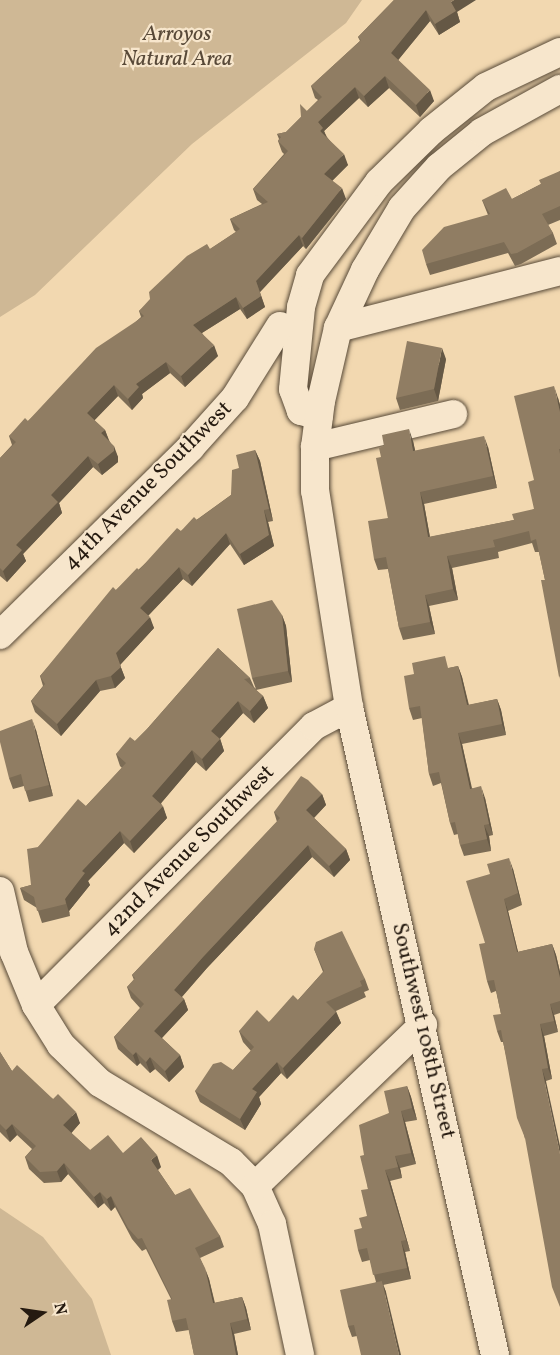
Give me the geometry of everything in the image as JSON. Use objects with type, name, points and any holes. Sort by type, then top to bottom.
[{"type":"street","points":[[319,416],[301,411],[293,389],[301,307],[310,274],[379,182],[431,131],[486,87],[560,52]]},
{"type":"street","name":"Southwest 108th Street","points":[[495,1355],[423,1025],[349,707],[315,491],[315,447],[319,416],[338,328],[365,270],[402,208],[439,167],[482,132],[560,89]]},
{"type":"street","points":[[338,328],[560,271]]},
{"type":"street","name":"44th Avenue Southwest","points":[[0,635],[190,448],[235,398],[280,326]]},
{"type":"street","points":[[315,447],[453,414]]},
{"type":"street","name":"42nd Avenue Southwest","points":[[36,1005],[314,726],[349,707]]},
{"type":"street","points":[[0,891],[14,952],[36,1005],[62,1045],[100,1083],[231,1162],[255,1186],[272,1224],[300,1355]]},
{"type":"street","points":[[255,1186],[423,1025]]},
{"type":"green space","name":"Arroyos Natural Area","points":[[0,0],[362,0],[346,23],[192,144],[35,295],[0,317]]},
{"type":"green space","points":[[0,1208],[43,1237],[92,1299],[111,1355],[0,1355]]},
{"type":"building","points":[[394,0],[454,0],[451,2],[456,11],[435,24],[426,10],[391,53],[430,90],[416,105],[385,76],[364,96],[355,87],[318,122],[323,128],[320,131],[344,154],[324,174],[342,188],[302,238],[299,235],[256,281],[261,296],[243,308],[236,297],[193,325],[214,345],[181,376],[166,362],[136,384],[139,387],[128,399],[114,385],[87,413],[105,430],[101,433],[114,446],[114,451],[98,464],[88,456],[51,495],[58,502],[16,545],[22,550],[3,571],[0,568],[0,458],[16,442],[9,436],[25,418],[28,421],[96,348],[144,316],[139,311],[150,299],[149,292],[187,256],[207,244],[210,249],[240,229],[230,219],[268,202],[253,189],[288,151],[278,141],[281,137],[277,134],[286,132],[301,117],[300,104],[307,111],[322,97],[311,86],[361,40],[358,37]]},
{"type":"building","points":[[560,171],[560,206],[542,214],[553,233],[517,253],[511,254],[504,242],[426,264],[422,250],[444,227],[490,214],[482,200],[506,188],[512,199],[541,184],[539,180]]},
{"type":"building","points":[[407,341],[442,348],[434,389],[396,398]]},
{"type":"building","points":[[554,386],[560,412],[559,677],[541,580],[545,580],[536,539],[531,541],[529,531],[493,540],[495,547],[447,556],[453,589],[425,595],[430,622],[399,628],[386,557],[374,559],[368,521],[388,518],[376,458],[381,457],[379,448],[384,446],[382,435],[409,429],[413,451],[484,436],[493,476],[420,492],[428,537],[514,520],[512,514],[534,509],[528,482],[534,480],[514,396]]},
{"type":"building","points":[[255,450],[269,509],[264,510],[269,535],[240,554],[226,533],[188,575],[179,567],[140,608],[150,617],[116,653],[121,667],[111,676],[96,680],[57,724],[31,701],[45,684],[40,676],[113,587],[116,590],[137,568],[139,570],[177,528],[181,531],[194,517],[197,520],[231,495],[232,470],[239,468],[236,455]]},
{"type":"building","points":[[272,600],[282,615],[288,671],[252,678],[237,609]]},
{"type":"building","points":[[218,648],[250,678],[244,679],[263,696],[250,711],[238,701],[211,731],[220,739],[202,759],[192,750],[152,796],[163,806],[130,841],[120,831],[82,871],[85,873],[65,899],[66,904],[37,911],[34,897],[20,888],[31,885],[27,849],[38,847],[78,799],[86,806],[126,763],[116,754],[130,737],[135,741],[147,729]]},
{"type":"building","points":[[445,656],[448,668],[458,666],[467,705],[497,699],[502,724],[458,733],[470,789],[481,786],[489,824],[484,825],[487,839],[460,845],[455,822],[450,823],[439,772],[429,774],[420,706],[409,708],[404,676],[414,674],[412,663]]},
{"type":"building","points":[[32,719],[49,785],[25,791],[21,774],[9,778],[0,742],[0,731]]},
{"type":"building","points":[[301,776],[322,794],[306,810],[346,849],[329,866],[308,845],[174,990],[184,999],[154,1031],[180,1055],[165,1071],[150,1057],[146,1062],[136,1052],[133,1055],[114,1037],[144,1004],[127,987],[135,978],[132,975],[280,818],[274,812]]},
{"type":"building","points":[[509,858],[518,893],[504,899],[517,952],[552,944],[560,978],[560,1001],[550,1004],[554,1021],[540,1024],[548,1068],[542,1069],[560,1154],[560,1307],[552,1287],[525,1138],[517,1118],[501,1030],[497,1031],[493,1015],[501,1014],[494,980],[487,981],[479,944],[485,943],[466,881],[490,874],[487,864]]},
{"type":"building","points":[[342,931],[365,979],[360,981],[362,986],[326,1002],[336,1012],[283,1068],[277,1062],[252,1089],[257,1092],[240,1119],[195,1091],[213,1064],[221,1062],[233,1070],[254,1047],[239,1031],[257,1010],[269,1022],[293,995],[298,1000],[324,971],[314,949],[316,942]]},
{"type":"building","points":[[0,1052],[12,1071],[17,1065],[53,1099],[58,1094],[76,1112],[63,1125],[90,1150],[108,1135],[123,1153],[141,1137],[157,1155],[151,1160],[175,1195],[190,1188],[220,1236],[195,1248],[205,1268],[213,1303],[242,1297],[247,1319],[230,1323],[236,1355],[194,1355],[186,1318],[172,1321],[167,1300],[172,1299],[142,1238],[138,1239],[128,1228],[111,1196],[107,1199],[100,1192],[94,1197],[64,1163],[57,1171],[40,1172],[25,1157],[36,1146],[12,1124],[6,1130],[0,1124]]},
{"type":"building","points":[[407,1086],[412,1108],[401,1111],[411,1153],[395,1156],[398,1167],[385,1170],[406,1240],[401,1241],[407,1268],[373,1275],[367,1248],[358,1250],[354,1230],[362,1228],[359,1218],[367,1216],[361,1190],[368,1189],[360,1156],[364,1155],[359,1125],[389,1113],[384,1091]]},
{"type":"building","points":[[382,1281],[399,1355],[361,1355],[354,1325],[348,1326],[340,1290]]}]
